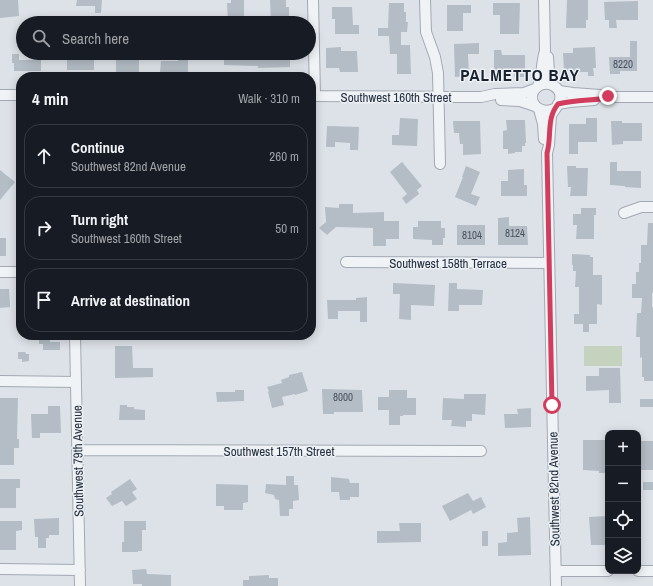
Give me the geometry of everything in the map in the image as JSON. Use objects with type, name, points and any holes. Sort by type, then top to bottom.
[{"type":"street","points":[[313,0],[313,16]]},
{"type":"street","points":[[425,0],[426,32],[437,65],[440,164]]},
{"type":"street","points":[[544,0],[545,51],[541,76],[532,98],[537,108],[547,111],[570,102],[600,100],[614,97]]},
{"type":"street","points":[[545,51],[548,57],[549,72],[560,98],[557,106]]},
{"type":"street","points":[[313,60],[313,72]]},
{"type":"street","points":[[537,87],[545,83],[573,93],[614,97],[653,97]]},
{"type":"street","name":"Southwest 160th Street","points":[[481,97],[495,94],[524,93],[537,87]]},
{"type":"street","points":[[0,94],[16,94]]},
{"type":"street","name":"Southwest 160th Street","points":[[316,96],[481,97],[496,100],[520,101],[537,108]]},
{"type":"street","name":"Southwest 82nd Avenue","points":[[556,586],[547,153],[549,145],[550,121],[552,113],[557,106]]},
{"type":"street","name":"Southwest 82nd Avenue","points":[[537,108],[543,124],[544,145],[547,153]]},
{"type":"street","points":[[624,213],[641,207],[653,207]]},
{"type":"street","name":"Southwest 158th Terrace","points":[[346,262],[549,263]]},
{"type":"street","points":[[0,272],[16,272]]},
{"type":"street","name":"Southwest 79th Avenue","points":[[75,340],[80,586]]},
{"type":"street","points":[[0,381],[76,382]]},
{"type":"street","name":"Southwest 157th Street","points":[[77,450],[481,451]]},
{"type":"street","points":[[0,569],[80,570]]},
{"type":"street","points":[[556,571],[605,571]]},
{"type":"street","points":[[641,571],[653,571]]},
{"type":"green space","points":[[584,346],[622,346],[622,366],[584,366]]},
{"type":"building","points":[[0,0],[18,0],[19,16],[0,18]]},
{"type":"building","points":[[77,0],[102,0],[101,13],[95,13],[95,6],[76,6]]},
{"type":"building","points":[[231,0],[244,0],[244,16],[228,16],[227,3],[231,3]]},
{"type":"building","points":[[270,0],[286,0],[286,7],[289,7],[289,16],[271,16]]},
{"type":"building","points":[[567,0],[588,0],[588,20],[586,20],[586,28],[566,28]]},
{"type":"building","points":[[638,1],[638,20],[616,20],[617,28],[609,28],[609,20],[605,20],[604,2]]},
{"type":"building","points":[[389,3],[404,3],[406,22],[408,22],[407,32],[401,32],[401,45],[410,45],[411,74],[397,74],[397,54],[390,54],[389,36],[378,36],[378,28],[388,28]]},
{"type":"building","points":[[493,3],[520,3],[519,34],[500,34],[500,15],[493,15]]},
{"type":"building","points":[[447,5],[471,5],[471,13],[463,13],[463,31],[447,31]]},
{"type":"building","points":[[332,7],[352,7],[353,25],[359,25],[359,34],[335,34],[335,19],[332,19]]},
{"type":"building","points":[[630,41],[637,41],[637,71],[620,71],[620,74],[610,74],[609,57],[630,57]]},
{"type":"building","points":[[479,43],[479,54],[468,54],[469,76],[455,77],[454,44]]},
{"type":"building","points":[[341,47],[341,51],[357,51],[358,72],[340,72],[339,68],[326,68],[326,48]]},
{"type":"building","points":[[595,47],[596,68],[593,68],[594,76],[588,76],[588,72],[574,72],[574,70],[564,71],[563,53],[573,53],[573,48]]},
{"type":"building","points":[[494,50],[501,50],[502,55],[525,55],[525,77],[514,77],[514,72],[494,72]]},
{"type":"building","points":[[12,54],[16,54],[16,60],[41,60],[41,71],[14,71],[14,63],[12,63]]},
{"type":"building","points":[[67,60],[94,60],[94,70],[67,70]]},
{"type":"building","points":[[116,60],[139,60],[139,72],[116,72]]},
{"type":"building","points":[[188,60],[188,72],[160,72],[161,61]]},
{"type":"building","points":[[224,60],[290,60],[290,67],[258,68],[258,66],[224,65]]},
{"type":"building","points":[[400,118],[418,119],[417,146],[392,145],[392,135],[399,135]]},
{"type":"building","points":[[586,118],[597,118],[597,142],[578,142],[578,154],[569,154],[569,124],[586,124]]},
{"type":"building","points":[[506,120],[525,120],[526,143],[525,146],[522,146],[522,152],[508,154],[508,149],[503,149],[503,131],[507,130]]},
{"type":"building","points":[[453,121],[480,121],[481,154],[463,155],[463,144],[460,144],[459,133],[454,133]]},
{"type":"building","points":[[611,121],[622,121],[622,123],[642,123],[642,141],[623,141],[623,144],[612,145]]},
{"type":"building","points":[[327,126],[359,127],[358,150],[350,150],[350,143],[335,142],[335,147],[326,147]]},
{"type":"building","points":[[402,162],[422,186],[417,190],[419,194],[406,204],[402,198],[407,194],[390,172]]},
{"type":"building","points":[[610,162],[617,162],[617,171],[641,171],[641,188],[610,185]]},
{"type":"building","points":[[466,166],[480,172],[471,194],[480,197],[476,206],[455,197]]},
{"type":"building","points":[[567,166],[588,168],[587,196],[570,196],[571,187],[568,187]]},
{"type":"building","points":[[524,169],[524,185],[527,185],[527,196],[501,196],[501,181],[508,181],[508,170]]},
{"type":"building","points":[[0,170],[15,182],[0,200]]},
{"type":"building","points":[[339,204],[353,204],[353,213],[384,212],[384,221],[399,221],[399,239],[386,239],[386,246],[373,246],[373,228],[336,227],[327,235],[319,228],[326,222],[325,207],[339,208]]},
{"type":"building","points":[[581,208],[596,208],[596,215],[594,215],[594,239],[576,239],[577,225],[573,225],[573,214],[581,214]]},
{"type":"building","points":[[509,217],[509,226],[527,226],[528,245],[498,245],[498,218]]},
{"type":"building","points":[[418,221],[441,221],[441,228],[445,228],[443,245],[432,245],[432,240],[413,239],[413,227],[418,227]]},
{"type":"building","points":[[648,223],[653,223],[653,381],[644,381],[644,377],[642,377],[640,337],[636,337],[637,313],[641,313],[642,298],[632,298],[632,284],[636,284],[636,272],[639,272],[639,263],[641,263],[641,245],[647,245]]},
{"type":"building","points":[[457,225],[485,225],[485,245],[457,245]]},
{"type":"building","points":[[0,238],[6,238],[6,256],[0,256]]},
{"type":"building","points":[[572,254],[590,255],[590,257],[593,257],[593,275],[602,275],[602,305],[597,304],[597,324],[589,324],[589,332],[583,332],[583,324],[574,324],[574,314],[579,314],[579,287],[575,287],[576,271],[573,271]]},
{"type":"building","points":[[393,283],[435,285],[434,306],[411,305],[411,320],[399,319],[400,294],[393,294]]},
{"type":"building","points":[[449,283],[457,283],[457,289],[483,290],[482,305],[459,305],[459,311],[448,311]]},
{"type":"building","points":[[0,289],[9,289],[10,307],[0,308]]},
{"type":"building","points":[[367,297],[367,322],[360,322],[360,311],[338,311],[338,319],[328,319],[327,300],[356,300],[356,298]]},
{"type":"building","points":[[39,340],[60,342],[60,350],[43,350],[43,344],[39,344]]},
{"type":"building","points":[[115,346],[132,346],[133,368],[153,368],[153,377],[115,378]]},
{"type":"building","points":[[18,352],[25,352],[26,354],[29,354],[29,361],[22,362],[22,359],[18,359]]},
{"type":"building","points":[[599,368],[620,368],[621,403],[609,403],[609,390],[586,391],[586,376],[599,376]]},
{"type":"building","points":[[302,372],[308,391],[282,397],[284,405],[272,408],[267,387],[282,383],[281,380],[289,377],[289,375]]},
{"type":"building","points":[[322,389],[362,390],[363,412],[334,412],[334,414],[323,414]]},
{"type":"building","points":[[235,390],[244,390],[244,401],[217,402],[216,392],[235,392]]},
{"type":"building","points":[[389,390],[407,390],[407,398],[416,398],[416,415],[400,416],[400,425],[389,425],[389,410],[378,410],[378,397],[389,397]]},
{"type":"building","points":[[464,394],[486,394],[485,415],[472,414],[472,421],[466,421],[466,427],[451,426],[452,420],[442,420],[443,398],[464,399]]},
{"type":"building","points":[[0,398],[18,398],[17,439],[19,439],[19,448],[14,448],[14,465],[0,465]]},
{"type":"building","points":[[640,399],[653,399],[653,407],[640,407]]},
{"type":"building","points":[[120,405],[127,405],[127,407],[134,407],[134,409],[145,410],[145,420],[119,420]]},
{"type":"building","points":[[48,406],[60,406],[61,433],[40,433],[40,438],[32,438],[31,414],[48,414]]},
{"type":"building","points":[[531,408],[531,427],[505,428],[504,414],[518,414],[517,409]]},
{"type":"building","points":[[583,440],[605,440],[605,473],[583,470]]},
{"type":"building","points":[[641,441],[653,441],[653,470],[641,470]]},
{"type":"building","points":[[286,476],[294,476],[294,485],[298,485],[299,500],[293,501],[293,509],[289,509],[289,516],[280,516],[279,500],[275,499],[274,495],[265,493],[266,484],[286,485]]},
{"type":"building","points":[[331,477],[349,479],[350,483],[359,483],[359,497],[350,497],[350,500],[340,500],[339,492],[331,492]]},
{"type":"building","points":[[0,479],[20,479],[20,488],[16,488],[16,508],[0,508]]},
{"type":"building","points":[[130,479],[137,489],[132,492],[137,499],[126,506],[122,501],[112,506],[106,498],[112,494],[111,492]]},
{"type":"building","points":[[643,482],[653,482],[653,490],[643,490]]},
{"type":"building","points":[[216,484],[248,485],[248,502],[243,503],[243,510],[224,510],[224,506],[216,506]]},
{"type":"building","points":[[468,493],[473,501],[481,497],[486,507],[473,514],[471,510],[450,521],[442,506]]},
{"type":"building","points":[[605,516],[605,545],[591,545],[589,517]]},
{"type":"building","points":[[530,517],[531,555],[498,556],[498,543],[507,542],[507,533],[518,532],[517,518]]},
{"type":"building","points":[[59,518],[59,535],[49,535],[49,538],[46,538],[46,548],[38,548],[38,537],[35,537],[34,519]]},
{"type":"building","points":[[0,521],[22,521],[22,530],[16,531],[16,550],[0,550]]},
{"type":"building","points":[[124,521],[146,521],[146,530],[142,530],[142,551],[122,552],[122,542],[124,542]]},
{"type":"building","points":[[399,523],[421,523],[421,542],[377,543],[377,531],[400,531]]},
{"type":"building","points":[[482,531],[488,531],[488,546],[482,546]]},
{"type":"building","points":[[146,569],[147,574],[171,575],[171,586],[142,586],[142,584],[133,584],[132,570]]},
{"type":"building","points":[[269,575],[269,578],[278,578],[278,586],[243,586],[243,580],[249,580],[249,576]]},
{"type":"district","name":"PALMETTO BAY","points":[[520,74]]},
{"type":"route","points":[[552,405],[547,153],[549,145],[550,121],[552,113],[558,104],[600,100],[614,97],[608,96]]}]
